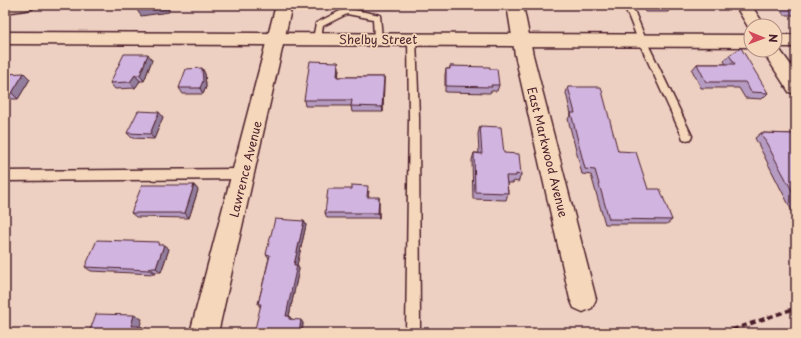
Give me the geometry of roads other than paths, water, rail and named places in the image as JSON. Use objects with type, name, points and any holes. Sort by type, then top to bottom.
[{"type":"main road","points":[[5,8],[26,5]]},
{"type":"main road","name":"Lawrence Avenue","points":[[204,333],[277,39],[284,5]]},
{"type":"main road","name":"East Markwood Avenue","points":[[515,5],[583,299]]},
{"type":"main road","points":[[743,5],[751,18]]},
{"type":"main road","name":"Shelby Street","points":[[5,38],[743,40]]},
{"type":"main road","points":[[783,41],[796,41]]},
{"type":"main road","points":[[776,58],[796,87]]},
{"type":"lane","points":[[628,5],[642,40],[687,136]]},
{"type":"lane","points":[[317,39],[319,25],[346,8],[377,17],[378,39]]},
{"type":"lane","points":[[412,39],[414,117],[413,333]]},
{"type":"lane","points":[[5,176],[243,174]]},
{"type":"railway","points":[[723,333],[796,308]]}]
